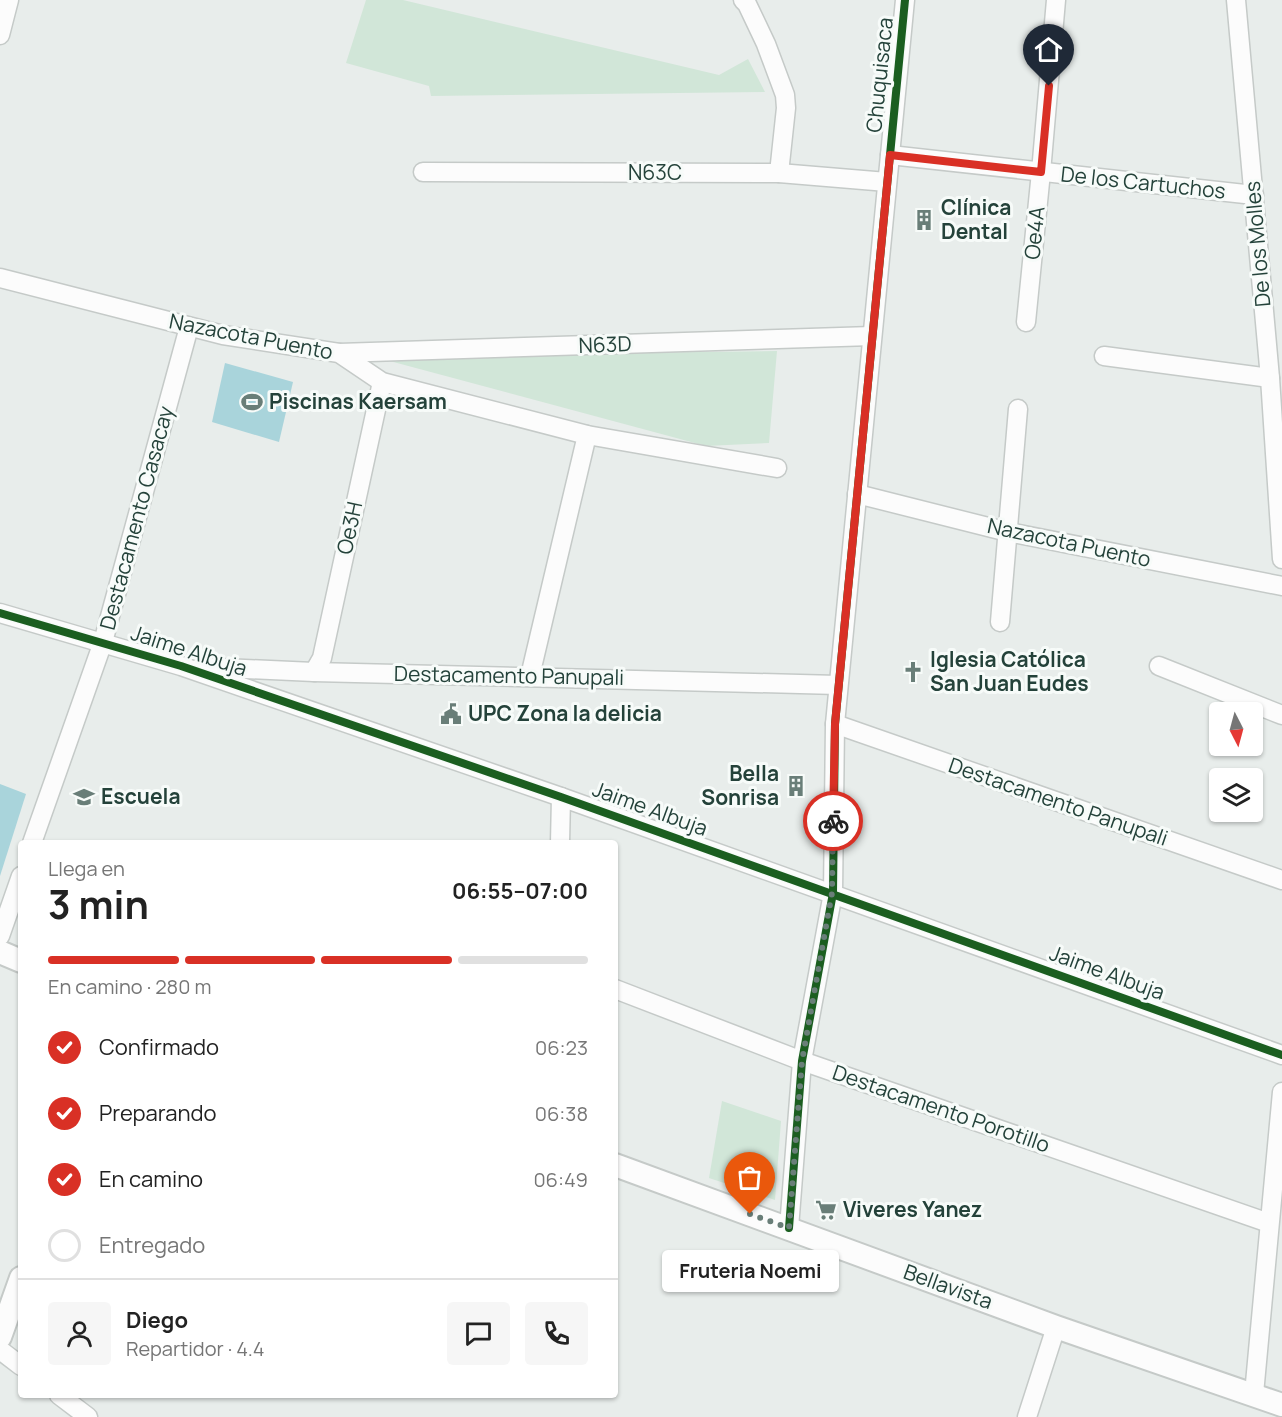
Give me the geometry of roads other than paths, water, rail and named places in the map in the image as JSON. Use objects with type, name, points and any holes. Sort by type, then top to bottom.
[{"type":"street","points":[[0,35],[9,0]]},
{"type":"street","points":[[743,0],[766,44],[785,95],[786,108],[779,173]]},
{"type":"street","name":"Chuquisaca","points":[[789,1228],[802,1061],[832,893],[835,724],[838,685],[905,0]]},
{"type":"street","name":"Oe4A","points":[[1026,322],[1056,0]]},
{"type":"street","name":"De los Molles","points":[[1236,0],[1270,378],[1282,560]]},
{"type":"street","name":"De los Cartuchos","points":[[890,155],[1254,195]]},
{"type":"street","name":"N63C","points":[[423,172],[779,173],[887,182]]},
{"type":"street","name":"Nazacota Puento","points":[[0,278],[223,335],[339,353],[382,382],[587,435],[777,468]]},
{"type":"street","name":"Destacamento Casacay","points":[[33,840],[103,642],[189,327]]},
{"type":"street","name":"N63D","points":[[339,353],[872,336]]},
{"type":"street","points":[[1104,356],[1270,378]]},
{"type":"street","name":"Oe3H","points":[[314,672],[322,658],[382,382]]},
{"type":"street","points":[[1000,622],[1018,409]]},
{"type":"street","points":[[530,676],[587,435]]},
{"type":"street","name":"Nazacota Puento","points":[[857,495],[1008,532],[1282,586]]},
{"type":"street","name":"Jaime Albuja","points":[[0,613],[181,666],[561,797],[1282,1055]]},
{"type":"street","name":"Destacamento Panupali","points":[[181,666],[314,672],[838,685]]},
{"type":"street","points":[[1159,666],[1282,715]]},
{"type":"street","name":"Destacamento Panupali","points":[[835,724],[1282,880]]},
{"type":"street","points":[[560,840],[561,797]]},
{"type":"street","points":[[0,936],[18,885]]},
{"type":"street","points":[[0,952],[18,960]]},
{"type":"street","name":"Destacamento Porotillo","points":[[618,990],[802,1061],[1269,1223]]},
{"type":"street","points":[[1254,1394],[1282,1092]]},
{"type":"street","name":"Bellavista","points":[[618,1166],[1056,1327],[1282,1405]]},
{"type":"street","points":[[0,1337],[5,1312],[18,1284]]},
{"type":"street","points":[[1027,1417],[1056,1327]]},
{"type":"street","points":[[0,1350],[18,1364]]},
{"type":"street","points":[[63,1398],[88,1417]]},
{"type":"water","name":"Piscinas Kaersam","points":[[225,363],[293,382],[279,442],[212,422]]},
{"type":"water","points":[[0,784],[26,794],[0,876]]},
{"type":"place","name":"Clínica Dental","points":[[924,220]]},
{"type":"place","name":"Piscinas Kaersam","points":[[252,402]]},
{"type":"place","name":"Iglesia Católica San Juan Eudes","points":[[913,672]]},
{"type":"place","name":"UPC Zona la delicia","points":[[451,714]]},
{"type":"place","name":"Bella Sonrisa","points":[[796,786]]},
{"type":"place","name":"Escuela","points":[[84,797]]},
{"type":"place","name":"Viveres Yanez","points":[[826,1210]]},
{"type":"place","name":"Fruteria Noemi","points":[[750,1214]]}]
